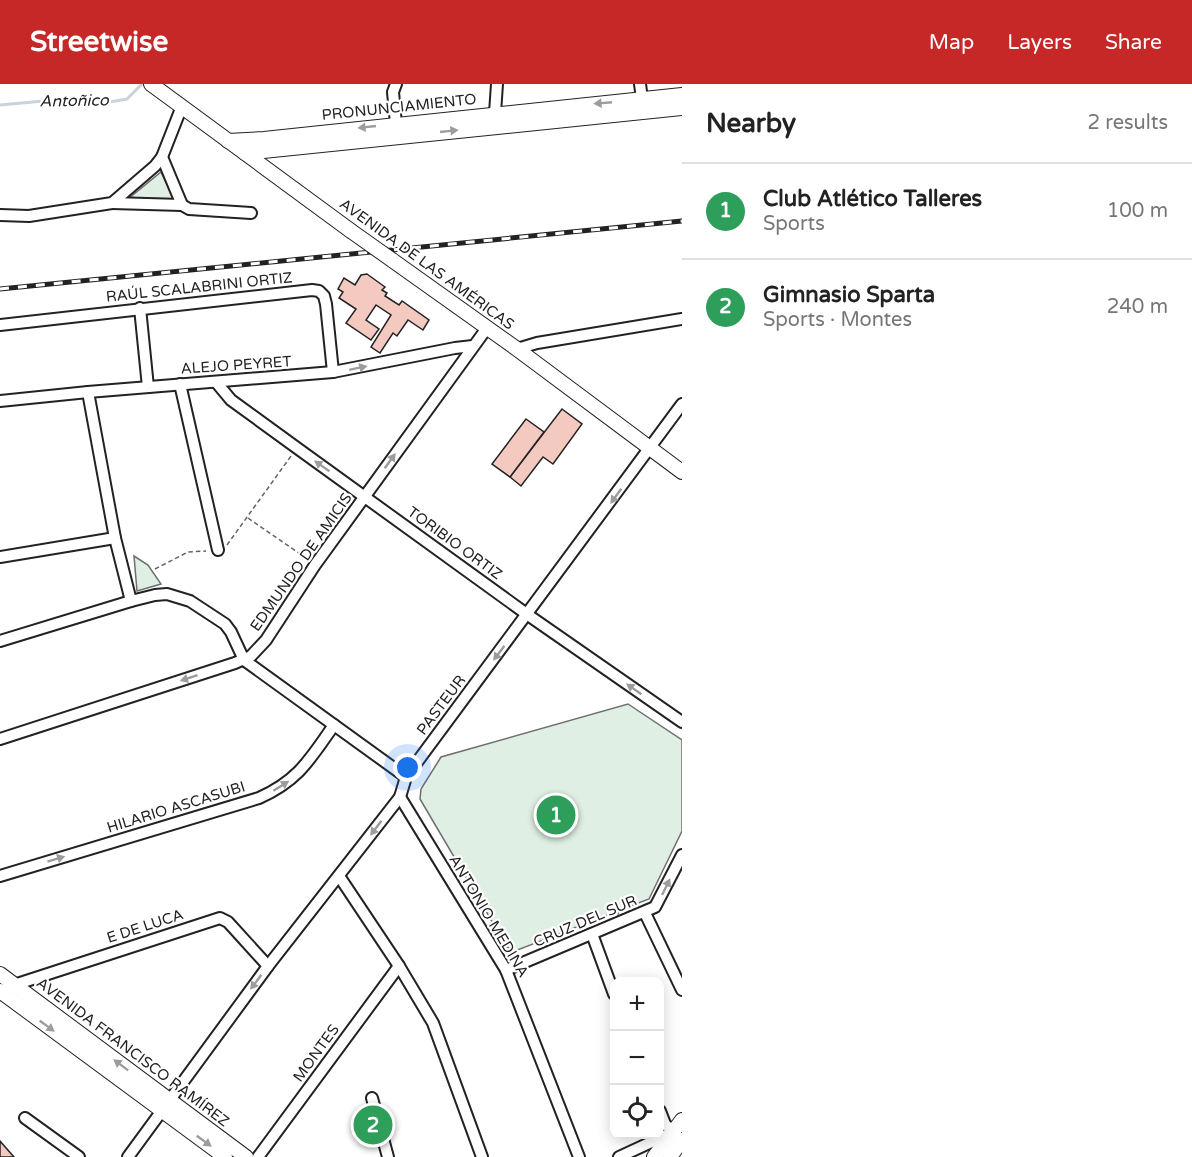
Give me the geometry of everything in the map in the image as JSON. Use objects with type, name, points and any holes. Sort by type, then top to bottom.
[{"type":"main road","name":"AVENIDA DE LAS AMÉRICAS","points":[[151,84],[517,349],[682,472]]},
{"type":"main road","name":"PRONUNCIAMIENTO","points":[[228,141],[682,95]]},
{"type":"main road","name":"PRONUNCIAMIENTO","points":[[245,153],[682,108]]},
{"type":"main road","points":[[274,173],[279,162],[294,147]]},
{"type":"main road","name":"AVENIDA FRANCISCO RAMÍREZ","points":[[0,974],[165,1105],[225,1157]]},
{"type":"main road","name":"AVENIDA FRANCISCO RAMÍREZ","points":[[0,991],[165,1105],[246,1157]]},
{"type":"main road","points":[[670,1157],[682,1120]]},
{"type":"main road","points":[[654,1157],[679,1133]]},
{"type":"street","points":[[396,84],[393,92],[396,124]]},
{"type":"street","points":[[495,113],[497,84]]},
{"type":"street","points":[[640,84],[642,99]]},
{"type":"street","points":[[112,203],[155,166],[162,157],[182,106]]},
{"type":"street","points":[[162,157],[182,205]]},
{"type":"street","points":[[0,215],[29,216],[112,203],[182,205],[189,209],[251,213]]},
{"type":"street","name":"RAÚL SCALABRINI ORTIZ","points":[[0,325],[312,290],[319,291],[324,296],[333,372]]},
{"type":"street","points":[[140,308],[148,387]]},
{"type":"street","points":[[517,349],[537,343],[682,319]]},
{"type":"street","name":"EDMUNDO DE AMICIS","points":[[0,739],[244,660],[258,649],[364,496],[487,328]]},
{"type":"street","name":"ALEJO PEYRET","points":[[0,401],[333,372],[473,346]]},
{"type":"street","name":"TORIBIO ORTIZ","points":[[216,382],[231,400],[528,615],[682,722]]},
{"type":"street","points":[[180,384],[218,550]]},
{"type":"street","points":[[88,392],[115,538],[131,601]]},
{"type":"street","name":"PASTEUR","points":[[128,1157],[268,966],[399,797],[406,777],[682,405]]},
{"type":"street","points":[[0,557],[115,538]]},
{"type":"street","points":[[0,641],[155,595],[167,594],[190,601],[225,624],[244,660],[406,777]]},
{"type":"street","name":"HILARIO ASCASUBI","points":[[0,876],[259,798],[277,790],[289,782],[307,762],[334,725]]},
{"type":"street","name":"ANTONIO MEDINA","points":[[399,797],[506,970],[579,1157]]},
{"type":"street","name":"CRUZ DEL SUR","points":[[506,970],[655,907],[682,855]]},
{"type":"street","points":[[339,876],[399,966],[433,1023],[482,1157]]},
{"type":"street","points":[[645,913],[682,990]]},
{"type":"street","name":"E DE LUCA","points":[[14,985],[220,918],[224,919],[268,966]]},
{"type":"street","points":[[592,934],[610,981]]},
{"type":"street","name":"MONTES","points":[[258,1157],[399,966]]},
{"type":"street","points":[[372,1098],[388,1157]]},
{"type":"street","points":[[26,1118],[79,1157]]},
{"type":"street","points":[[664,1121],[679,1133]]},
{"type":"street","points":[[619,1157],[679,1133]]},
{"type":"path","points":[[155,569],[188,552],[224,548],[297,448]]},
{"type":"path","points":[[248,517],[315,565]]},
{"type":"green space","points":[[161,172],[174,199],[128,199]]},
{"type":"green space","points":[[134,556],[148,565],[161,584],[137,591]]},
{"type":"green space","points":[[628,704],[682,740],[682,831],[649,899],[620,910],[618,914],[615,912],[515,951],[507,947],[420,799],[421,789],[441,757]]},
{"type":"building","points":[[367,274],[385,287],[382,290],[387,293],[385,296],[399,305],[402,301],[429,320],[423,330],[408,320],[397,336],[393,333],[380,353],[371,347],[391,315],[376,305],[366,320],[379,329],[371,340],[346,323],[356,309],[339,298],[343,292],[338,289],[344,278],[355,285],[361,275]]},
{"type":"building","points":[[562,409],[582,424],[553,464],[543,457],[521,486],[510,477]]},
{"type":"building","points":[[526,419],[544,432],[510,477],[492,464]]},
{"type":"building","points":[[0,1141],[14,1157],[0,1157]]},
{"type":"waterway","name":"Antoñico","points":[[0,105],[65,99],[98,104],[127,99],[142,84]]},
{"type":"railway","points":[[0,289],[682,221]]},
{"type":"place","name":"Club Atlético Talleres","points":[[556,815]]},
{"type":"place","name":"Gimnasio Sparta","points":[[373,1125]]}]
